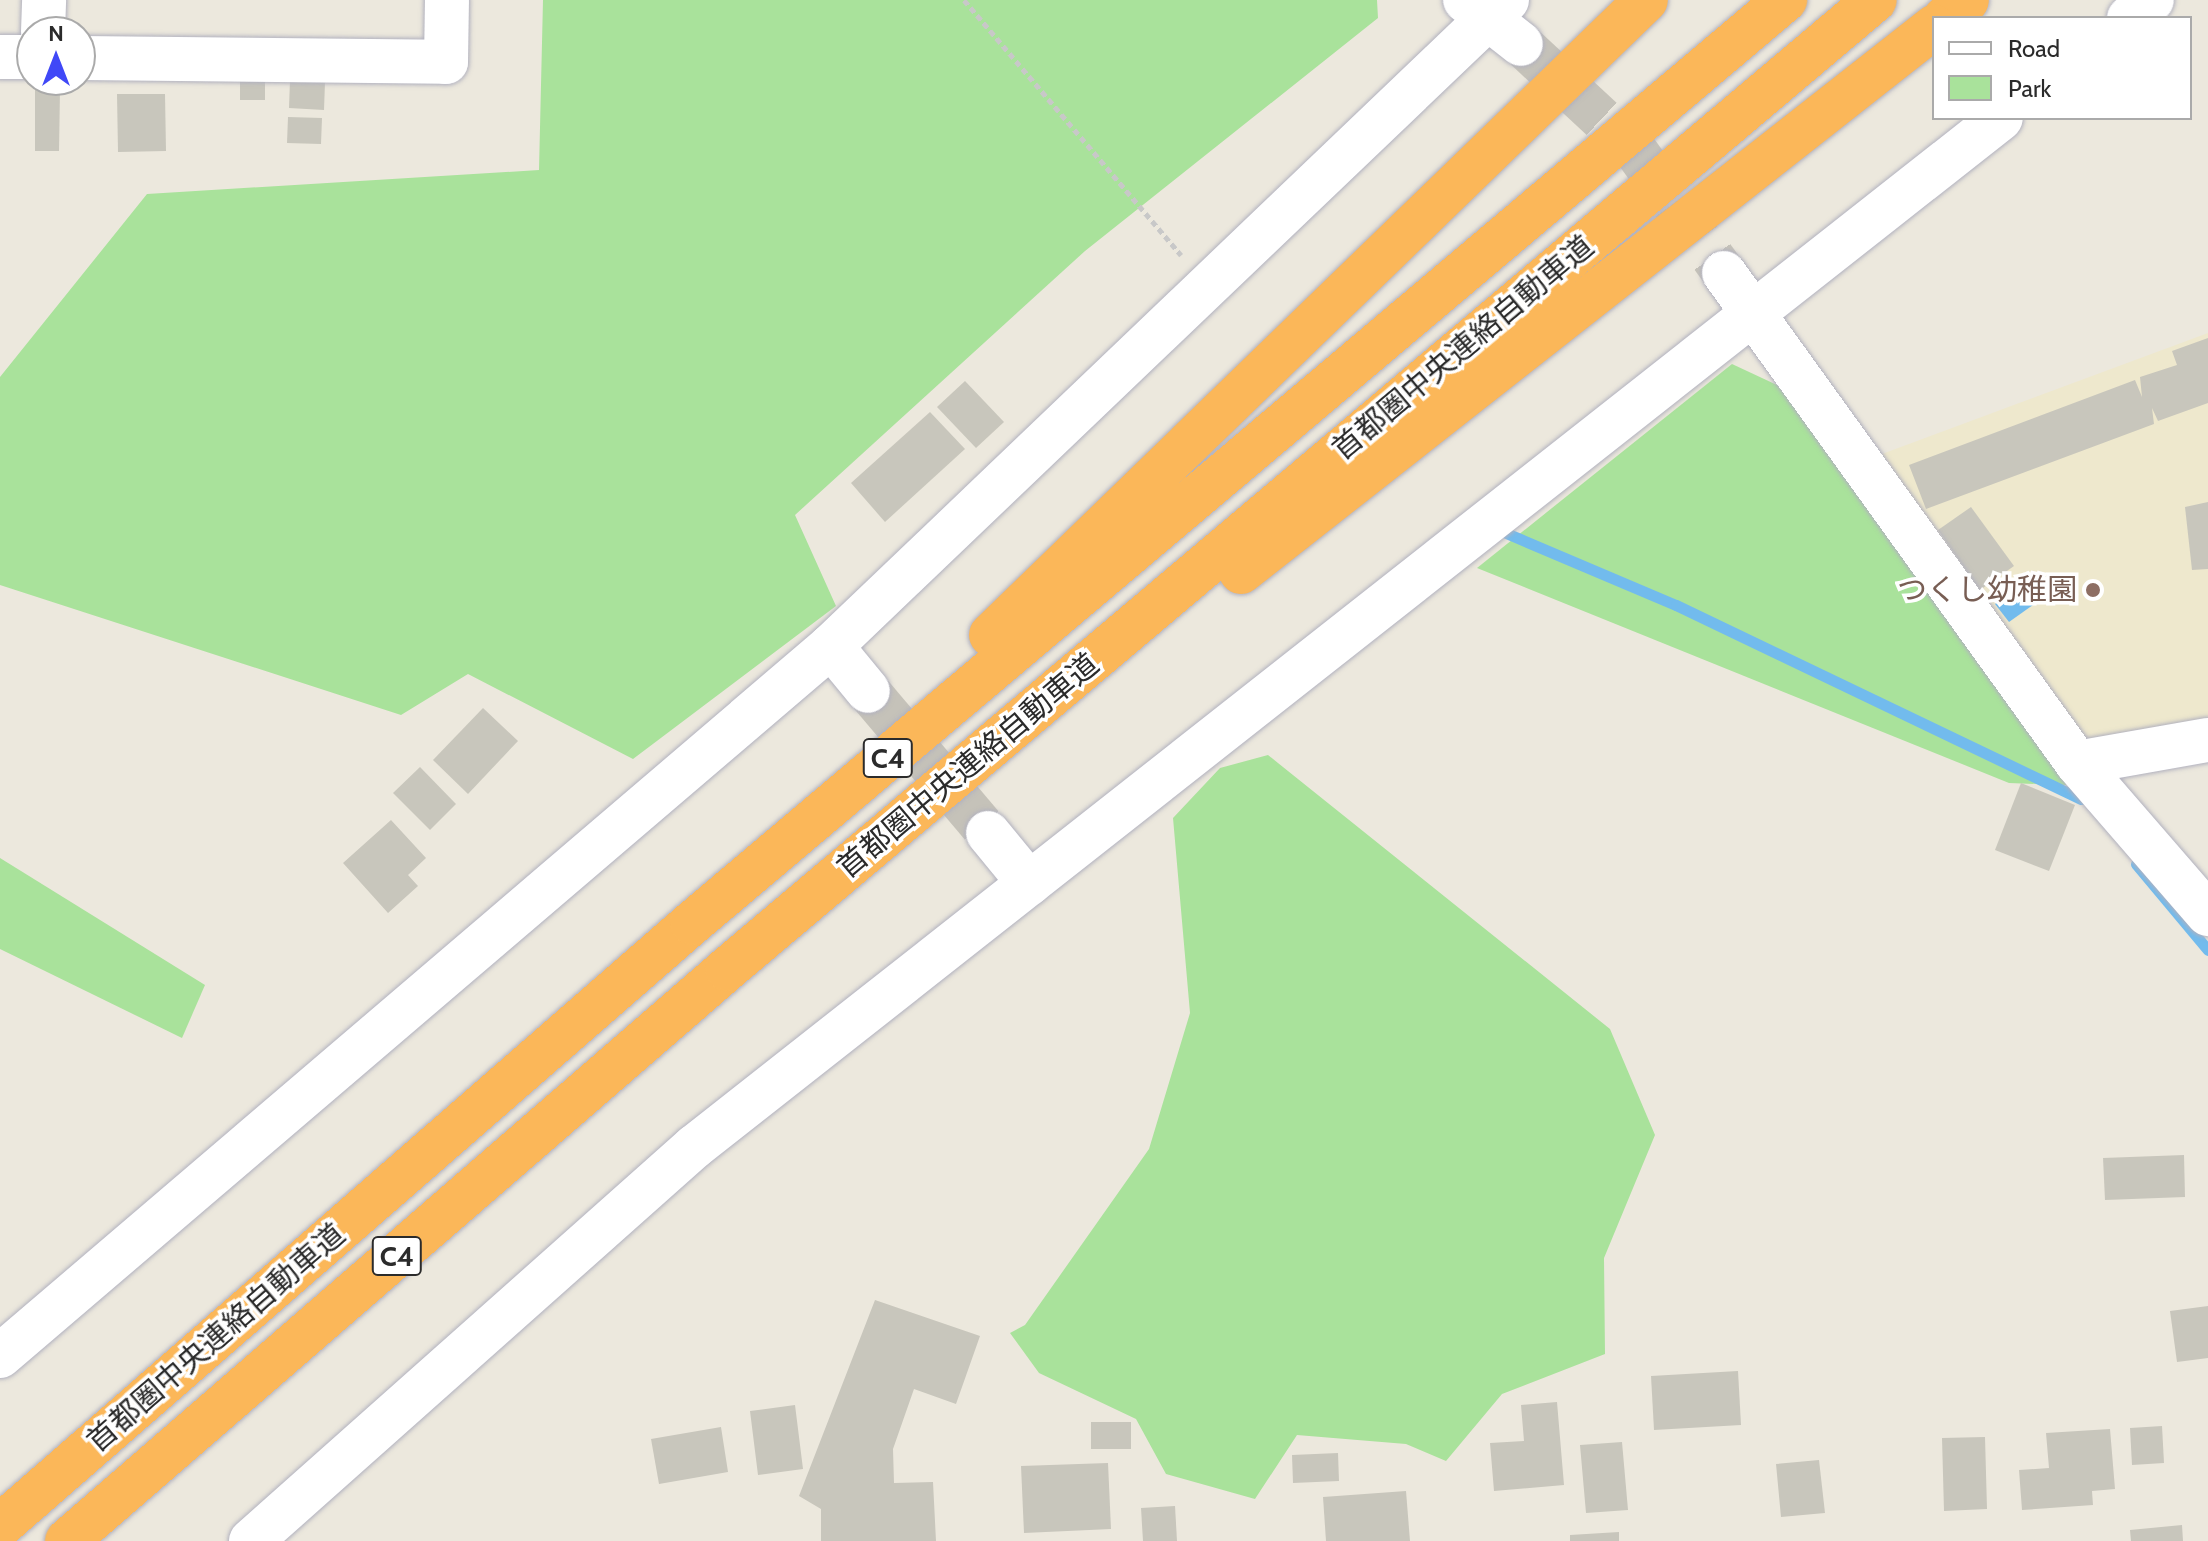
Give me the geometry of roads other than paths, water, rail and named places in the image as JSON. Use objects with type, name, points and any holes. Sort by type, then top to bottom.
[{"type":"highway","points":[[692,923],[1646,0]]},
{"type":"highway","name":"首都圏中央連絡自動車道","points":[[0,1526],[692,923],[1785,0]]},
{"type":"highway","name":"首都圏中央連絡自動車道","points":[[67,1541],[727,969],[1875,0]]},
{"type":"highway","points":[[1947,16],[1967,0]]},
{"type":"highway","points":[[727,969],[1634,269],[1932,29]]},
{"type":"street","points":[[96,58],[446,62],[447,0]]},
{"type":"street","points":[[2132,16],[2152,0]]},
{"type":"street","points":[[0,1356],[831,646],[1207,286],[1496,17]]},
{"type":"street","points":[[251,1541],[694,1147],[1998,120]]},
{"type":"street","points":[[1724,273],[2077,763],[2208,914]]},
{"type":"street","points":[[831,646],[868,691]]},
{"type":"street","points":[[2077,763],[2208,740]]},
{"type":"street","points":[[988,833],[1029,883]]},
{"type":"water","points":[[2036,574],[2050,593],[2009,622],[1995,604]]},
{"type":"waterway","points":[[1506,533],[1676,605],[2081,799]]},
{"type":"waterway","points":[[2136,864],[2208,950]]},
{"type":"tunnel","points":[[1521,44],[1635,150],[1724,273]]},
{"type":"tunnel","points":[[868,691],[988,833]]},
{"type":"place","name":"つくし幼稚園","points":[[2093,590]]}]
